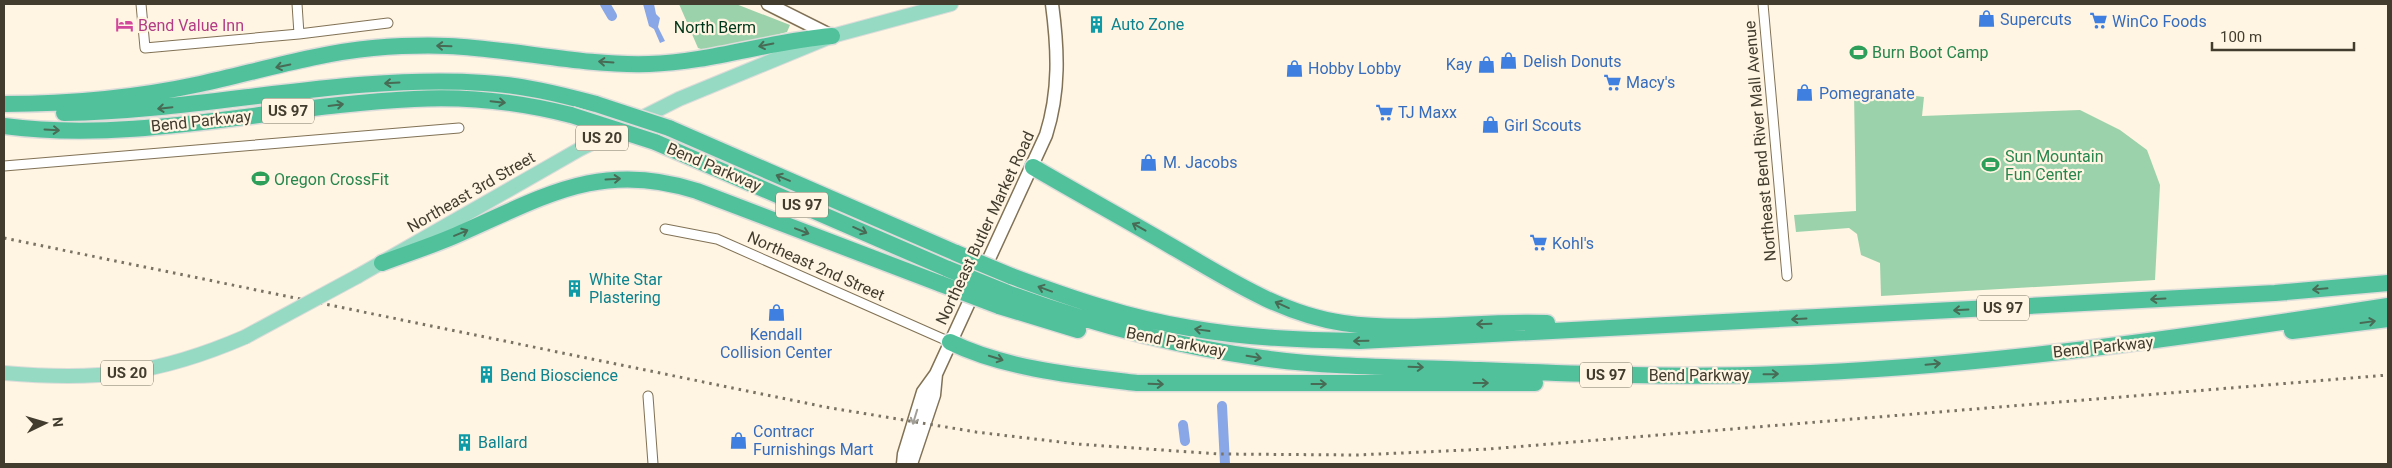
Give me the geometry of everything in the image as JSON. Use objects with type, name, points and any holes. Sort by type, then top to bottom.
[{"type":"highway","points":[[4,105],[62,103],[156,92],[370,48],[417,45],[450,46],[603,62],[648,64],[700,59],[775,43],[832,36]]},
{"type":"highway","name":"Bend Parkway","points":[[4,105],[62,113],[114,111],[335,88],[423,82],[508,85],[563,95],[669,128],[956,253],[1074,299],[1125,314],[1189,328],[1276,339],[1369,341],[1637,328],[2274,293],[2369,285],[2388,281]]},
{"type":"highway","name":"Bend Parkway","points":[[4,126],[59,130],[145,127],[343,104],[415,99],[499,102],[571,115],[655,142],[948,269],[1002,299],[1078,318],[1124,332],[1191,347],[1266,359],[1564,374],[1680,376],[1870,369],[2092,349],[2215,333],[2388,306]]},
{"type":"highway","points":[[1033,167],[1242,286],[1307,315],[1343,323],[1400,327],[1523,322],[1637,328]]},
{"type":"highway","points":[[382,263],[459,234],[559,190],[598,181],[644,179],[697,191],[941,284],[1002,299]]},
{"type":"highway","points":[[2215,333],[2314,329],[2388,319]]},
{"type":"highway","points":[[950,342],[963,348],[1006,361],[1076,376],[1137,383],[1580,383],[1680,376]]},
{"type":"main road","points":[[768,4],[832,36]]},
{"type":"main road","name":"Northeast 3rd Street","points":[[4,373],[53,377],[92,377],[152,370],[182,362],[245,337],[382,263],[588,145],[679,99],[832,36],[951,4]]},
{"type":"main road","name":"Northeast Butler Market Road","points":[[904,464],[904,454],[923,392],[936,374],[1012,208],[1033,167],[1050,123],[1056,93],[1058,48],[1052,4]]},
{"type":"main road","name":"Northeast Butler Market Road","points":[[911,464],[934,395],[936,374]]},
{"type":"street","points":[[141,4],[145,48],[298,34],[388,23]]},
{"type":"street","points":[[297,4],[298,34]]},
{"type":"street","name":"Northeast Bend River Mall Avenue","points":[[1763,4],[1788,276]]},
{"type":"street","points":[[4,166],[459,128]]},
{"type":"street","name":"Northeast 2nd Street","points":[[665,229],[717,239],[950,342]]},
{"type":"street","points":[[648,396],[653,464]]},
{"type":"green space","name":"North Berm","points":[[679,4],[736,4],[790,25],[787,32],[710,52],[698,48]]},
{"type":"green space","name":"Sun Mountain Fun Center","points":[[1866,90],[1924,97],[1922,116],[2080,110],[2120,130],[2147,150],[2160,185],[2155,280],[1881,296],[1880,263],[1861,255],[1857,234],[1849,228],[1796,232],[1794,215],[1856,211],[1854,93]]},
{"type":"water","points":[[643,4],[654,4],[656,14],[660,18],[658,27],[665,41],[660,43],[654,29],[649,26]]},
{"type":"waterway","points":[[605,4],[612,16]]},
{"type":"waterway","points":[[1222,406],[1225,464]]},
{"type":"waterway","points":[[1183,425],[1185,441]]},
{"type":"railway","points":[[4,238],[825,407],[976,432],[1077,444],[1219,454],[1357,455],[1489,449],[2388,375]]},
{"type":"place","name":"Supercuts","points":[[1986,19]]},
{"type":"place","name":"WinCo Foods","points":[[2098,21]]},
{"type":"place","name":"Auto Zone","points":[[1097,24]]},
{"type":"place","name":"Bend Value Inn","points":[[124,25]]},
{"type":"place","name":"Burn Boot Camp","points":[[1858,52]]},
{"type":"place","name":"Delish Donuts","points":[[1509,61]]},
{"type":"place","name":"Kay","points":[[1486,64]]},
{"type":"place","name":"Hobby Lobby","points":[[1294,68]]},
{"type":"place","name":"Macy's","points":[[1612,82]]},
{"type":"place","name":"Pomegranate","points":[[1805,93]]},
{"type":"place","name":"TJ Maxx","points":[[1384,112]]},
{"type":"place","name":"Girl Scouts","points":[[1490,125]]},
{"type":"place","name":"M. Jacobs","points":[[1149,162]]},
{"type":"place","name":"Sun Mountain Fun Center","points":[[1991,165]]},
{"type":"place","name":"Oregon CrossFit","points":[[260,179]]},
{"type":"place","name":"Kohl's","points":[[1538,243]]},
{"type":"place","name":"White Star Plastering","points":[[575,288]]},
{"type":"place","name":"Kendall Collision Center","points":[[776,312]]},
{"type":"place","name":"Bend Bioscience","points":[[486,375]]},
{"type":"place","name":"Contracr Furnishings Mart","points":[[739,440]]},
{"type":"place","name":"Ballard","points":[[464,442]]}]
